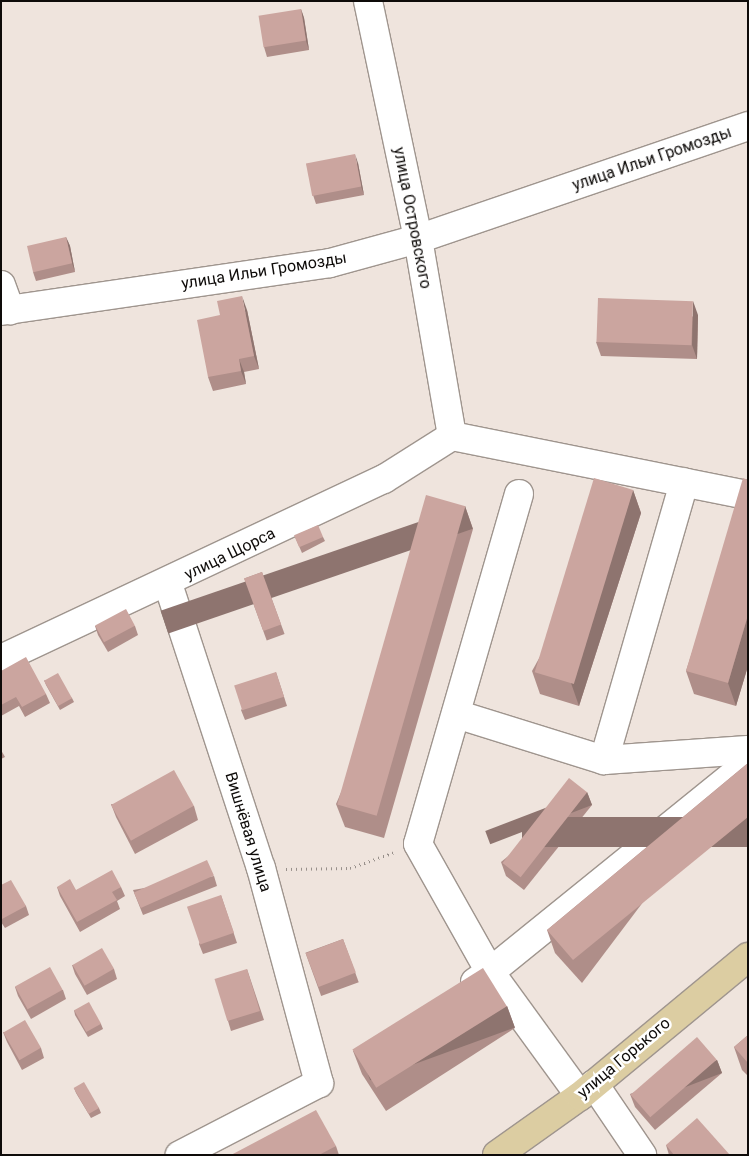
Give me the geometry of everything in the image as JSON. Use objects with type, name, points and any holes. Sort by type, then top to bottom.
[{"type":"main road","name":"улица Горького","points":[[498,1155],[587,1090],[748,957]]},
{"type":"street","name":"улица Островского","points":[[368,1],[418,239],[452,436]]},
{"type":"street","name":"улица Ильи Громозды","points":[[4,302],[330,263],[418,239],[748,126]]},
{"type":"street","points":[[452,436],[748,495]]},
{"type":"street","name":"улица Щорса","points":[[1,659],[168,584],[384,479],[452,436]]},
{"type":"street","points":[[604,760],[684,482]]},
{"type":"street","points":[[519,494],[418,844],[490,972],[642,1155]]},
{"type":"street","name":"Вишнёвая улица","points":[[168,584],[261,868],[320,1083],[180,1155]]},
{"type":"street","points":[[456,714],[604,760],[748,750]]},
{"type":"street","points":[[449,998],[490,972],[748,763]]},
{"type":"path","points":[[261,868],[350,868],[418,844]]},
{"type":"building","points":[[301,9],[306,41],[264,47],[259,16]]},
{"type":"building","points":[[355,154],[361,186],[312,196],[306,164]]},
{"type":"building","points":[[66,237],[72,263],[33,272],[27,246]]},
{"type":"building","points":[[242,296],[254,356],[239,359],[241,371],[208,377],[197,320],[220,315],[217,301]]},
{"type":"building","points":[[598,298],[693,301],[691,345],[596,342]]},
{"type":"building","points":[[594,478],[633,490],[574,684],[535,672]]},
{"type":"building","points":[[743,478],[748,480],[748,615],[728,683],[686,671]]},
{"type":"building","points":[[426,495],[465,506],[377,816],[337,805]]},
{"type":"building","points":[[318,525],[323,537],[299,547],[294,535]]},
{"type":"building","points":[[262,572],[281,625],[263,631],[244,578]]},
{"type":"building","points":[[126,609],[135,626],[104,642],[95,625]]},
{"type":"building","points":[[26,657],[46,694],[22,707],[16,697],[1,705],[1,671]]},
{"type":"building","points":[[276,672],[284,697],[242,710],[234,686]]},
{"type":"building","points":[[58,673],[72,698],[58,706],[44,681]]},
{"type":"building","points":[[748,763],[748,817],[573,960],[547,930]]},
{"type":"building","points":[[174,770],[194,806],[131,841],[111,805]]},
{"type":"building","points":[[569,778],[587,792],[521,877],[503,863]]},
{"type":"building","points":[[207,860],[214,876],[141,908],[134,893]]},
{"type":"building","points":[[112,870],[121,887],[112,892],[117,900],[77,922],[57,887],[70,879],[76,890]]},
{"type":"building","points":[[11,880],[26,906],[2,919],[1,885]]},
{"type":"building","points":[[221,895],[234,933],[200,945],[187,907]]},
{"type":"building","points":[[343,939],[356,973],[319,987],[306,953]]},
{"type":"building","points":[[102,948],[114,969],[85,986],[73,965]]},
{"type":"building","points":[[50,967],[63,990],[28,1009],[15,986]]},
{"type":"building","points":[[483,968],[507,1006],[376,1088],[352,1050]]},
{"type":"building","points":[[247,969],[260,1011],[227,1021],[214,979]]},
{"type":"building","points":[[89,1002],[101,1024],[86,1032],[74,1010]]},
{"type":"building","points":[[25,1020],[41,1048],[19,1060],[3,1032]]},
{"type":"building","points":[[748,1035],[748,1063],[734,1047]]},
{"type":"building","points":[[697,1037],[717,1060],[650,1117],[631,1095]]},
{"type":"building","points":[[84,1082],[99,1108],[89,1114],[74,1088]]},
{"type":"building","points":[[316,1110],[336,1146],[319,1155],[231,1155]]},
{"type":"building","points":[[697,1118],[730,1155],[674,1155],[666,1145]]}]
